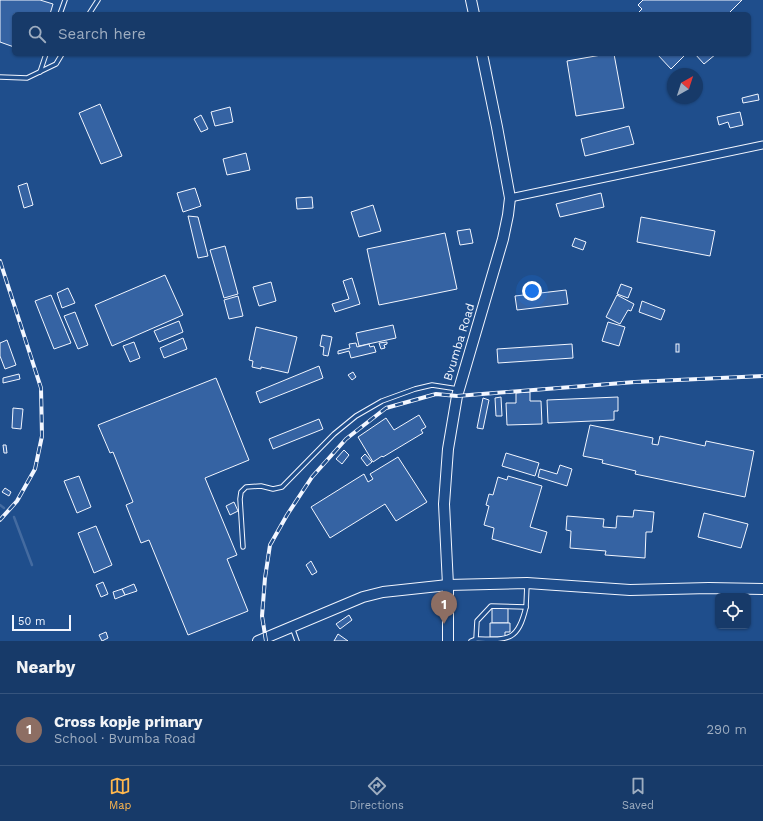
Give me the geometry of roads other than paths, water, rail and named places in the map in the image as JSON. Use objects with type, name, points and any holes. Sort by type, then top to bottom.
[{"type":"street","points":[[471,0],[474,12]]},
{"type":"street","name":"Bvumba Road","points":[[448,641],[448,585],[444,504],[448,449],[459,389],[503,239],[510,198],[498,127],[482,56]]},
{"type":"street","points":[[510,198],[763,145]]},
{"type":"street","points":[[258,641],[363,597],[383,592],[448,585],[527,583],[630,590],[709,588],[763,589]]},
{"type":"lane","points":[[61,12],[65,0]]},
{"type":"lane","points":[[90,12],[98,0]]},
{"type":"lane","points":[[40,72],[45,56]]},
{"type":"lane","points":[[0,77],[27,78],[56,64],[61,56]]},
{"type":"lane","points":[[243,547],[240,499],[241,492],[246,487],[261,486],[273,489],[282,487],[334,434],[356,416],[382,401],[415,389],[432,385],[459,389]]},
{"type":"lane","points":[[471,641],[476,639],[506,640],[514,635],[522,624],[526,607],[527,583]]},
{"type":"lane","points":[[476,639],[477,621],[491,606],[526,607]]},
{"type":"lane","points":[[292,627],[297,641]]},
{"type":"waterway","points":[[0,505],[4,508]]},
{"type":"waterway","points":[[14,517],[32,565]]},
{"type":"railway","points":[[0,261],[41,388],[42,436],[35,469],[17,501],[0,520]]},
{"type":"railway","points":[[266,641],[262,616],[265,578],[270,545],[287,515],[312,477],[346,439],[386,408],[436,394],[457,396],[635,382],[763,376]]},
{"type":"place","name":"Cross kopje primary","points":[[444,624]]}]
